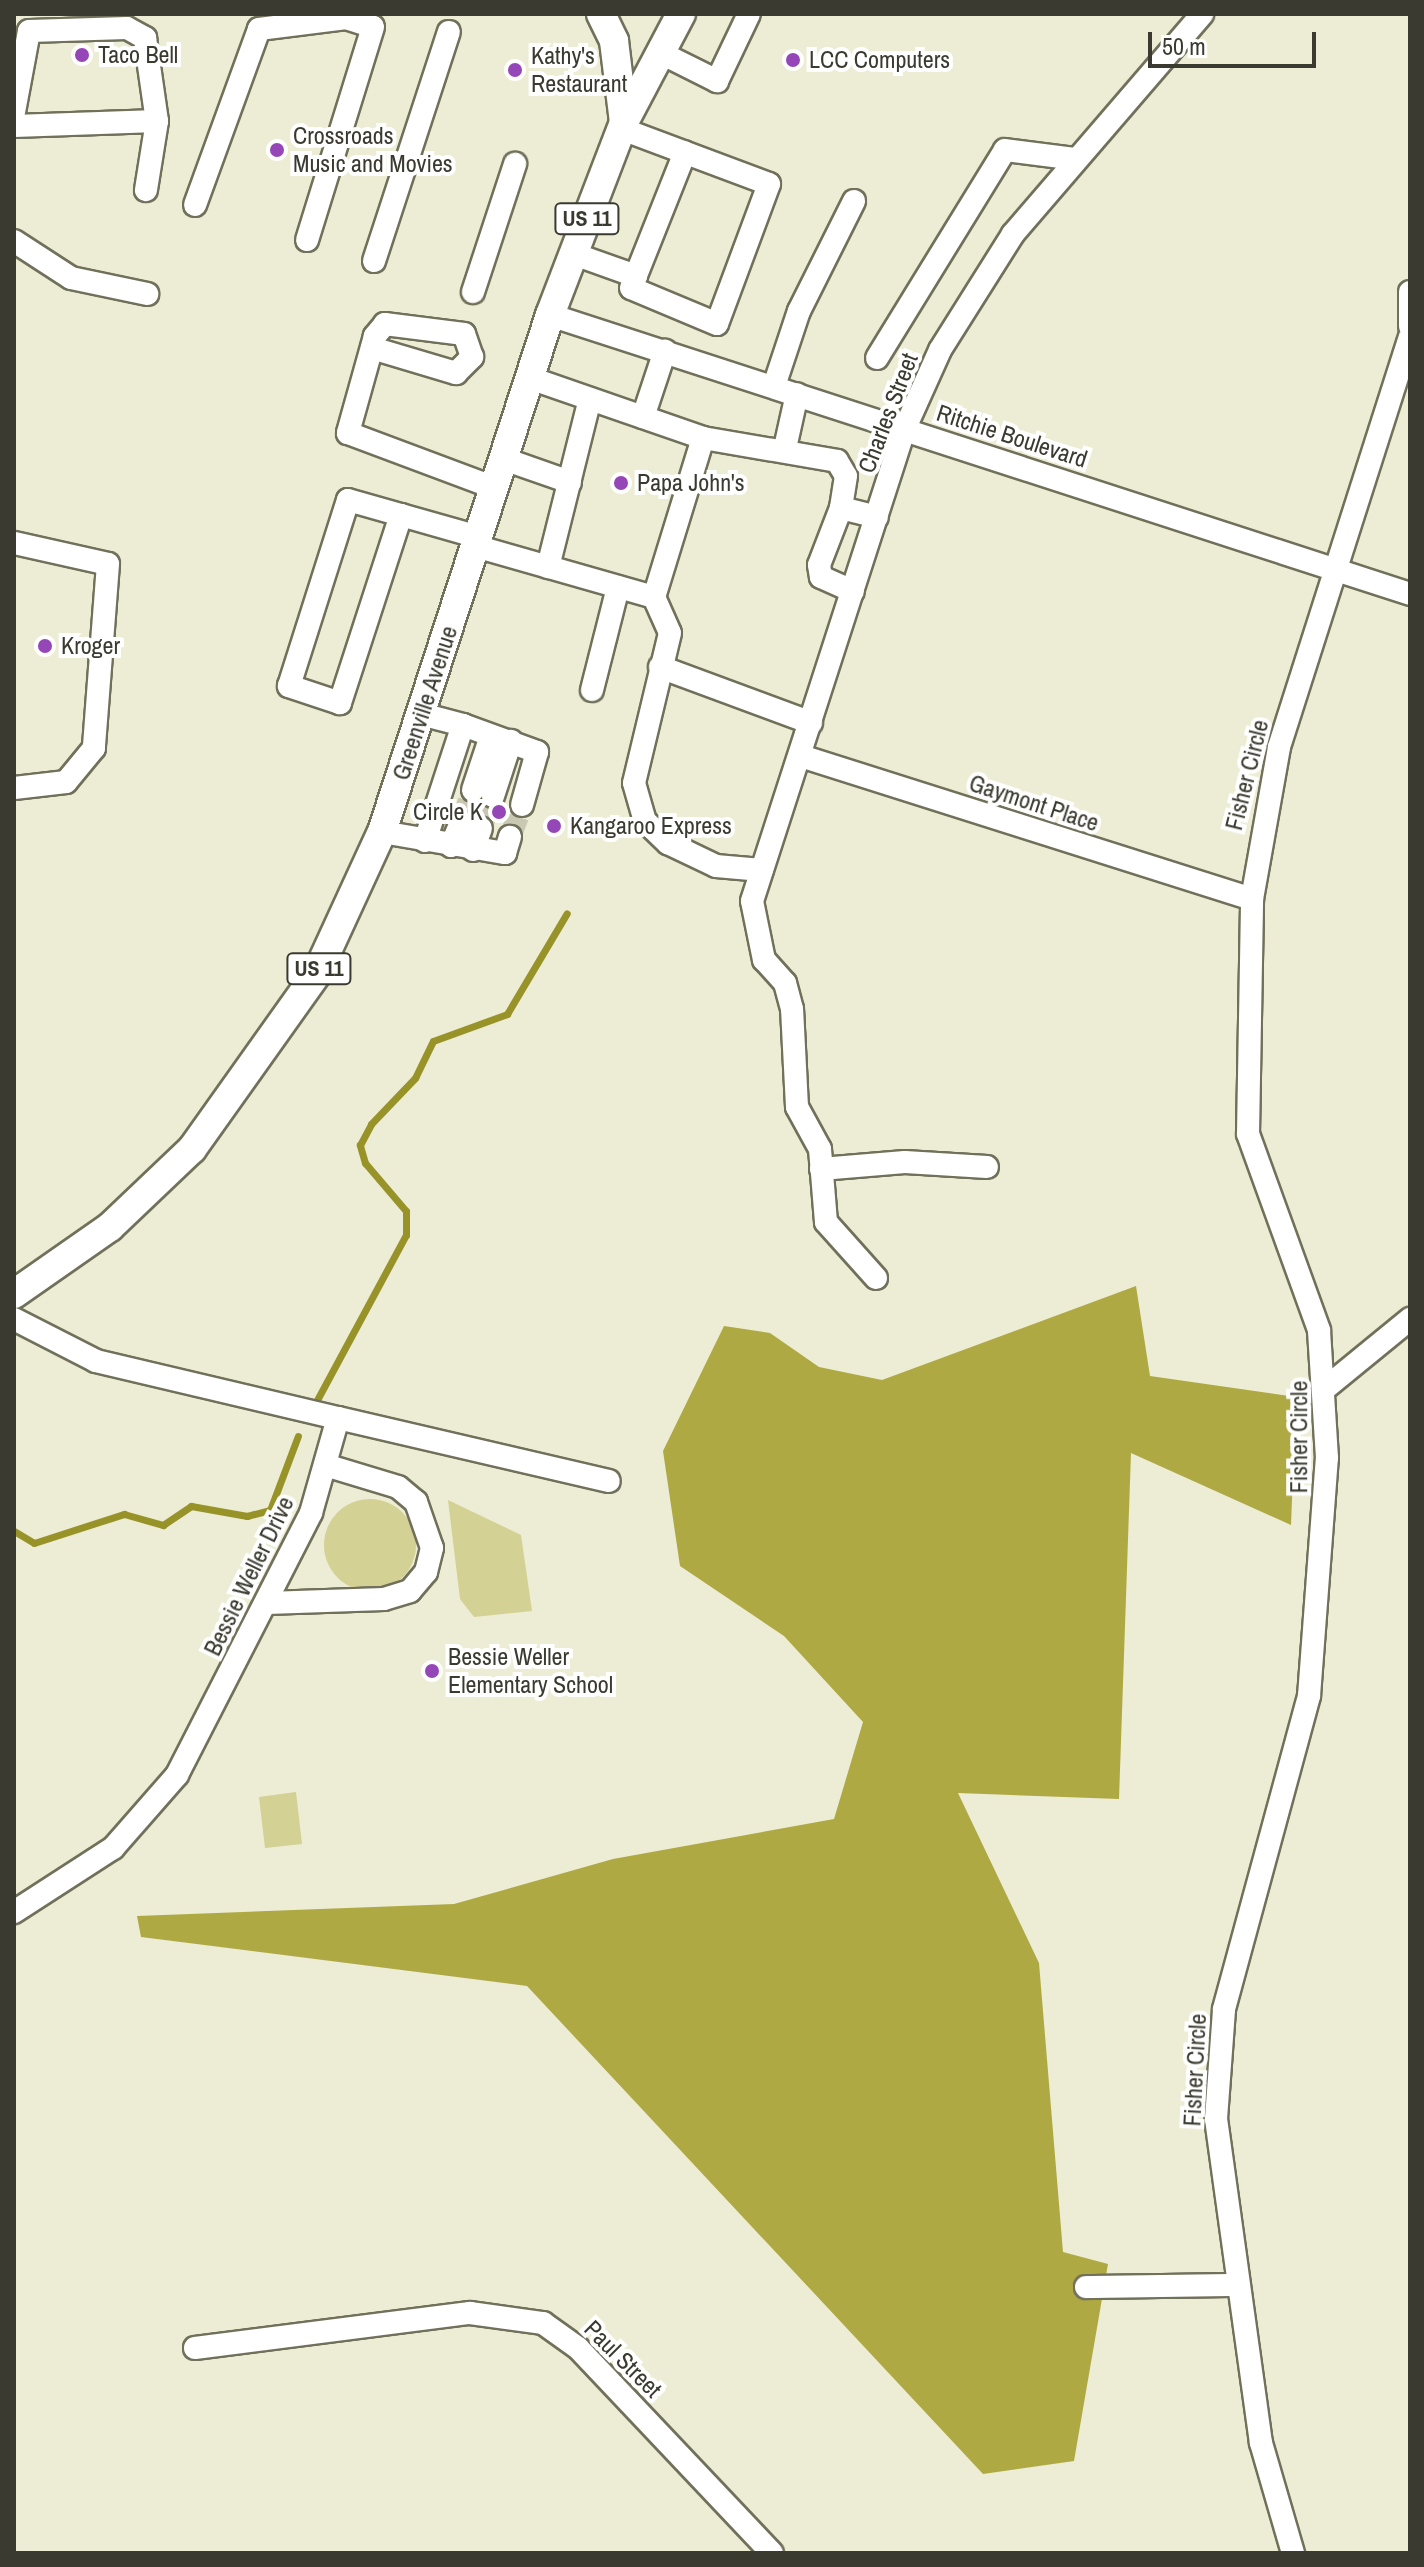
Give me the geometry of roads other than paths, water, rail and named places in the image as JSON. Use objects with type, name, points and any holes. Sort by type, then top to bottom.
[{"type":"main road","points":[[601,14],[614,41],[623,126]]},
{"type":"main road","name":"Greenville Avenue","points":[[14,1294],[110,1227],[234,1097],[317,973],[382,832],[550,315],[623,126],[681,14]]},
{"type":"street","points":[[661,53],[717,81],[749,14]]},
{"type":"street","name":"Charles Street","points":[[821,1169],[820,1149],[797,1107],[792,1009],[785,983],[764,960],[752,901],[905,428],[965,302],[1075,159],[1202,14]]},
{"type":"street","points":[[195,205],[259,29],[346,18],[373,27],[307,240]]},
{"type":"street","points":[[14,112],[21,52],[29,31],[127,28],[145,38],[157,121],[146,190]]},
{"type":"street","points":[[374,261],[449,32]]},
{"type":"street","points":[[14,126],[157,121]]},
{"type":"street","points":[[623,126],[769,184],[717,324],[631,288],[685,152]]},
{"type":"street","points":[[877,358],[1005,150],[1075,159]]},
{"type":"street","points":[[473,292],[515,164]]},
{"type":"street","points":[[774,386],[799,311],[854,201]]},
{"type":"street","points":[[14,241],[71,278],[147,294]]},
{"type":"street","points":[[574,254],[636,276]]},
{"type":"street","points":[[1410,292],[1410,326]]},
{"type":"street","name":"Ritchie Boulevard","points":[[550,315],[1410,594]]},
{"type":"street","name":"Fisher Circle","points":[[1293,2553],[1268,2476],[1218,2155],[1220,2035],[1309,1696],[1321,1597],[1328,1386],[1311,1304],[1264,1194],[1248,1134],[1252,899],[1265,800],[1410,337]]},
{"type":"street","points":[[372,348],[348,433],[495,488]]},
{"type":"street","points":[[643,417],[665,351]]},
{"type":"street","points":[[530,378],[703,438],[785,448],[837,461],[846,476],[841,508],[819,565],[821,577],[853,591]]},
{"type":"street","points":[[785,448],[797,394]]},
{"type":"street","points":[[548,567],[590,399]]},
{"type":"street","points":[[703,438],[654,597],[670,633],[634,764],[645,821],[702,861],[762,870]]},
{"type":"street","points":[[504,459],[570,482]]},
{"type":"street","points":[[401,515],[340,703],[289,686],[348,500],[401,515],[548,567],[654,597]]},
{"type":"street","points":[[841,508],[877,517]]},
{"type":"street","points":[[14,543],[108,564],[108,603],[94,748],[66,782],[14,788]]},
{"type":"street","points":[[592,690],[618,587]]},
{"type":"street","points":[[660,667],[811,723]]},
{"type":"street","points":[[421,714],[463,725],[537,752],[522,805]]},
{"type":"street","points":[[425,841],[463,725]]},
{"type":"street","points":[[483,793],[501,738]]},
{"type":"street","name":"Gaymont Place","points":[[801,756],[1252,899]]},
{"type":"street","points":[[462,848],[471,825]]},
{"type":"street","points":[[382,832],[505,853],[510,837]]},
{"type":"street","points":[[876,1278],[826,1222],[821,1169],[905,1162],[987,1167]]},
{"type":"street","points":[[14,1319],[96,1361],[609,1481]]},
{"type":"street","points":[[1328,1386],[1410,1319]]},
{"type":"street","name":"Bessie Weller Drive","points":[[14,1912],[93,1865],[162,1796],[267,1603],[311,1513],[338,1418]]},
{"type":"street","points":[[267,1603],[384,1599],[410,1591],[426,1572],[432,1548],[416,1502],[398,1487],[325,1465]]},
{"type":"street","points":[[1086,2287],[1237,2285]]},
{"type":"street","name":"Paul Street","points":[[195,2348],[470,2313],[543,2323],[578,2348],[772,2553]]},
{"type":"waterway","points":[[317,1400],[406,1235],[406,1211],[365,1163],[360,1145],[371,1124],[415,1078],[433,1041],[507,1014],[567,913]]},
{"type":"waterway","points":[[14,1531],[34,1543],[124,1514],[163,1525],[191,1506],[247,1516],[270,1510],[298,1436]]},
{"type":"tunnel","points":[[461,822],[473,790]]},
{"type":"tunnel","points":[[481,828],[493,796]]},
{"type":"tunnel","points":[[510,837],[522,805]]},
{"type":"place","name":"Taco Bell","points":[[82,55]]},
{"type":"place","name":"LCC Computers","points":[[793,60]]},
{"type":"place","name":"Kathy's Restaurant","points":[[515,70]]},
{"type":"place","name":"Crossroads Music and Movies","points":[[277,150]]},
{"type":"place","name":"Papa John's","points":[[621,483]]},
{"type":"place","name":"Kroger","points":[[45,646]]},
{"type":"place","name":"Circle K","points":[[499,812]]},
{"type":"place","name":"Kangaroo Express","points":[[554,826]]},
{"type":"place","name":"Bessie Weller Elementary School","points":[[432,1671]]}]
